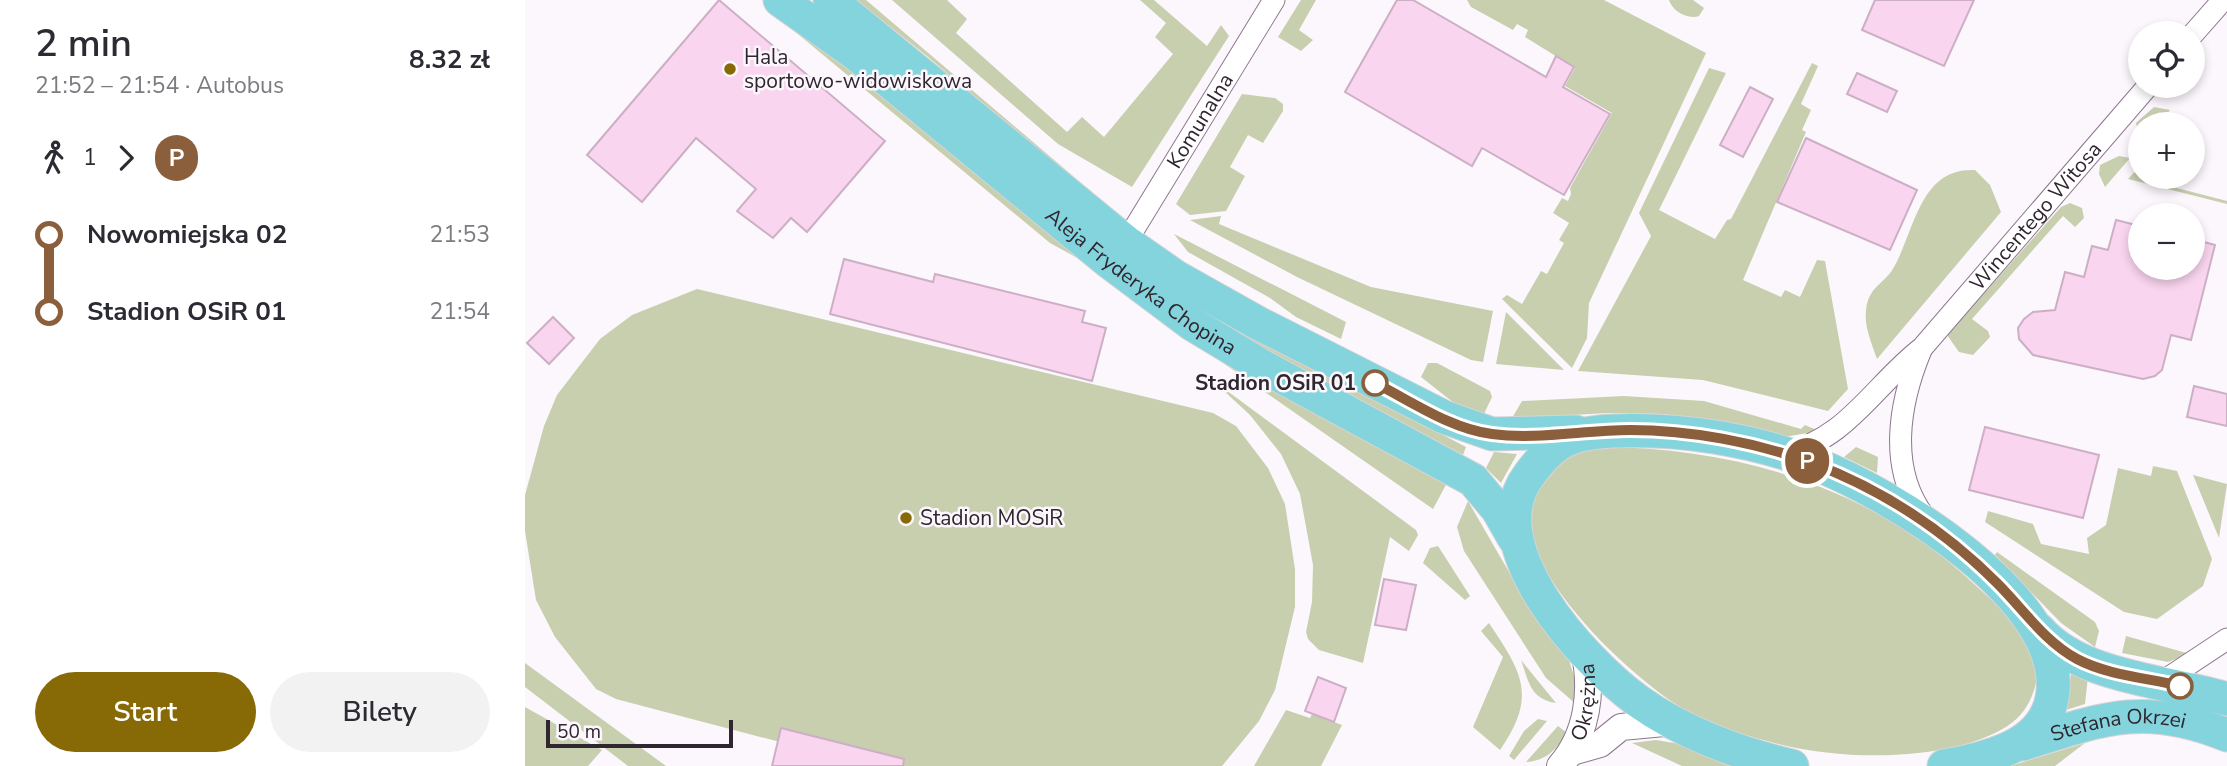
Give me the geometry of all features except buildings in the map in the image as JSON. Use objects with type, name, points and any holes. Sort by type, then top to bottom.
[{"type":"main road","name":"Aleja Fryderyka Chopina","points":[[780,0],[856,54],[1108,261],[1192,324],[1260,365],[1463,473],[1490,500],[1514,538],[1521,561],[1535,584],[1584,650],[1638,701],[1675,722],[1766,761],[1792,766]]},
{"type":"main road","name":"Aleja Fryderyka Chopina","points":[[830,0],[1126,242],[1176,277],[1258,323],[1444,417],[1492,434],[1669,432],[1782,453],[1845,477],[1933,528],[1984,570],[2035,625]]},
{"type":"main road","points":[[1514,538],[1513,517],[1526,479],[1556,444],[1582,432]]},
{"type":"main road","points":[[2008,749],[2027,739],[2050,711],[2054,672],[2047,649],[2035,625]]},
{"type":"main road","name":"Stefana Okrzei","points":[[2035,625],[2053,645],[2091,666],[2227,699]]},
{"type":"main road","name":"Stefana Okrzei","points":[[1944,766],[2122,715],[2155,715],[2188,721],[2227,735]]},
{"type":"street","name":"Komunalna","points":[[1126,242],[1274,0]]},
{"type":"street","points":[[2204,21],[2223,0]]},
{"type":"street","name":"Wincentego Witosa","points":[[1782,453],[1808,447],[1846,424],[1893,371],[1922,348],[2138,98]]},
{"type":"street","name":"Wincentego Witosa","points":[[1922,348],[1907,383],[1900,434],[1904,473],[1919,510],[1933,528]]},
{"type":"street","points":[[2162,682],[2227,639]]},
{"type":"street","name":"Okrężna","points":[[1566,759],[1590,691],[1584,650]]},
{"type":"street","name":"Okrężna","points":[[1566,759],[1600,744],[1621,727],[1675,722]]},
{"type":"green space","points":[[856,0],[866,0],[1100,199],[1088,194],[927,56]]},
{"type":"green space","points":[[892,0],[947,0],[967,19],[956,33],[1067,132],[1082,117],[1104,137],[1173,54],[1155,37],[1166,23],[1140,0],[1154,0],[1207,46],[1221,25],[1229,36],[1132,187],[1058,144]]},
{"type":"green space","points":[[1301,0],[1316,0],[1299,30],[1313,40],[1301,51],[1278,37]]},
{"type":"green space","points":[[1467,0],[1604,0],[1706,53],[1589,303],[1587,338],[1572,368],[1502,299],[1507,295],[1522,304],[1541,271],[1547,274],[1564,243],[1559,240],[1569,223],[1553,213],[1562,198],[1568,201],[1570,188],[1612,113],[1565,86],[1575,68],[1525,37],[1528,30],[1517,24],[1513,30],[1471,7]]},
{"type":"green space","points":[[1669,0],[1693,0],[1704,8],[1699,16],[1685,16],[1677,11]]},
{"type":"green space","points":[[781,20],[873,87],[1081,260],[1050,243]]},
{"type":"green space","points":[[1812,63],[1818,66],[1801,104],[1811,110],[1802,130],[1806,132],[1743,280],[1781,297],[1785,290],[1800,297],[1817,260],[1825,261],[1848,389],[1828,411],[1703,380],[1578,371],[1651,236],[1639,213],[1709,68],[1726,73],[1659,210],[1715,239],[1727,220],[1731,219]]},
{"type":"green space","points":[[1242,94],[1275,98],[1283,104],[1283,111],[1263,143],[1248,135],[1230,167],[1245,176],[1226,211],[1190,215],[1176,204]]},
{"type":"green space","points":[[2154,107],[2170,110],[2168,112],[2148,112]]},
{"type":"green space","points":[[2119,156],[2128,158],[2105,187],[2099,174],[2100,165]]},
{"type":"green space","points":[[1975,170],[1990,185],[2001,212],[1877,359],[1866,323],[1870,296],[1894,267],[1914,219],[1931,190],[1942,179],[1957,172]]},
{"type":"green space","points":[[2168,189],[2180,189],[2227,201],[2227,204]]},
{"type":"green space","points":[[2070,203],[2082,208],[2084,218],[2075,227],[2063,216],[1972,319],[1988,331],[1990,337],[1973,355],[1959,352],[1947,335],[2061,207]]},
{"type":"green space","points":[[1221,216],[1219,224],[1371,287],[1493,311],[1483,362],[1471,360],[1297,277],[1190,220]]},
{"type":"green space","points":[[1174,234],[1346,322],[1341,339],[1296,317],[1270,298],[1188,252]]},
{"type":"green space","name":"Stadion MOSiR","points":[[697,289],[1213,413],[1236,426],[1268,468],[1285,504],[1295,569],[1295,607],[1275,690],[1259,721],[1222,766],[871,766],[616,699],[596,689],[555,637],[536,600],[525,531],[525,495],[544,426],[557,395],[600,339],[632,315]]},
{"type":"green space","points":[[1205,310],[1466,447],[1463,455],[1287,362],[1203,312]]},
{"type":"green space","points":[[1506,312],[1564,370],[1496,364]]},
{"type":"green space","points":[[1214,356],[1448,481],[1433,509],[1216,358]]},
{"type":"green space","points":[[1428,363],[1437,363],[1490,391],[1492,397],[1483,416],[1454,403],[1421,377]]},
{"type":"green space","points":[[1211,379],[1416,530],[1418,535],[1409,551],[1390,537],[1363,663],[1319,650],[1308,639],[1306,632],[1312,602],[1313,565],[1300,494],[1281,454],[1250,415]]},
{"type":"green space","points":[[1624,396],[1704,401],[1801,429],[1805,425],[1819,431],[1784,437],[1722,422],[1663,414],[1609,413],[1512,418],[1522,401]]},
{"type":"green space","points":[[1604,447],[1705,455],[1754,466],[1803,480],[1849,499],[1893,523],[1935,551],[2013,621],[2039,662],[2032,696],[2025,709],[2005,727],[1960,746],[1893,755],[1858,755],[1790,747],[1757,738],[1693,714],[1670,701],[1614,654],[1586,625],[1541,562],[1531,532],[1532,504],[1547,477],[1567,458]]},
{"type":"green space","points":[[1856,447],[1878,457],[1877,473],[1844,457]]},
{"type":"green space","points":[[1494,452],[1517,454],[1501,483],[1486,468]]},
{"type":"green space","points":[[2153,466],[2177,471],[2212,559],[2203,586],[2157,619],[2124,612],[1985,522],[1988,511],[2033,524],[2041,544],[2089,554],[2087,538],[2106,525],[2118,468],[2151,476]]},
{"type":"green space","points":[[2193,475],[2227,484],[2219,538]]},
{"type":"green space","points":[[1468,501],[1528,605],[1569,660],[1576,683],[1577,705],[1546,678],[1464,551],[1457,527]]},
{"type":"green space","points":[[1438,546],[1470,596],[1465,600],[1423,563],[1430,548]]},
{"type":"green space","points":[[1997,552],[2095,622],[2099,631],[2095,647],[2061,623],[1995,555]]},
{"type":"green space","points":[[1489,623],[1510,657],[1521,685],[1519,715],[1500,750],[1473,727],[1503,657],[1481,631]]},
{"type":"green space","points":[[2126,636],[2190,654],[2168,662],[2122,653]]},
{"type":"green space","points":[[1521,660],[1556,703],[1541,698],[1536,693]]},
{"type":"green space","points":[[525,663],[666,766],[628,766],[525,687]]},
{"type":"green space","points":[[2071,674],[2088,676],[2085,704],[2066,710]]},
{"type":"green space","points":[[525,707],[602,750],[588,766],[525,766]]},
{"type":"green space","points":[[1286,710],[1310,718],[1312,714],[1342,725],[1321,766],[1254,766]]},
{"type":"green space","points":[[1538,719],[1547,721],[1514,760],[1509,756],[1524,731]]},
{"type":"green space","points":[[1558,726],[1567,733],[1555,749],[1545,757],[1526,762]]},
{"type":"green space","points":[[1656,740],[1680,744],[1732,766],[1682,766],[1632,743]]},
{"type":"green space","points":[[2085,743],[2055,766],[2010,766]]},
{"type":"bus line","name":"P","points":[[1375,383],[1444,417],[1492,434],[1548,435],[1630,430],[1669,432],[1735,442],[1813,463],[1884,498],[1933,528],[1999,584],[2053,645],[2091,666],[2180,686]]},
{"type":"place","name":"Hala sportowo-widowiskowa","points":[[730,69]]},
{"type":"place","name":"Stadion OSiR 01","points":[[1375,383]]},
{"type":"place","name":"Stadion MOSiR","points":[[906,518]]}]
